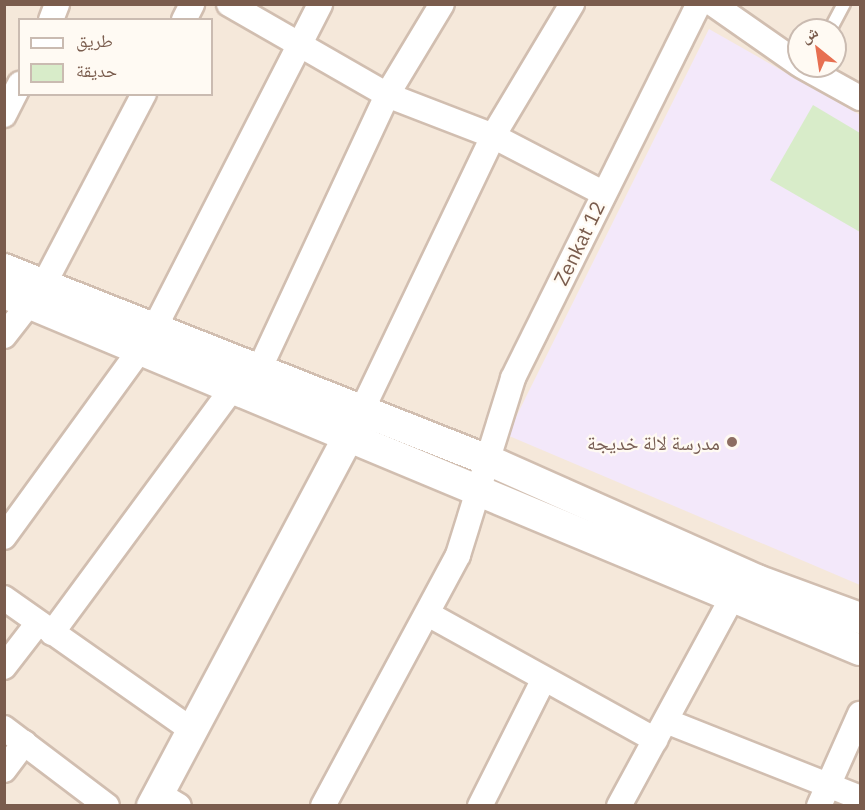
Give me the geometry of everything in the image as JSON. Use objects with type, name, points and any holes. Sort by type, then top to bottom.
[{"type":"street","points":[[185,18],[192,4]]},
{"type":"street","points":[[229,4],[297,47],[387,95],[493,136],[603,193]]},
{"type":"street","points":[[4,537],[146,341],[320,4]]},
{"type":"street","points":[[258,372],[387,95],[442,4]]},
{"type":"street","points":[[163,802],[193,731],[355,425],[493,136],[572,4]]},
{"type":"street","name":"Zenkat 12","points":[[323,806],[458,555],[482,490],[513,378],[699,4]]},
{"type":"street","points":[[713,4],[787,55]]},
{"type":"street","points":[[825,78],[861,98]]},
{"type":"street","points":[[4,115],[18,88]]},
{"type":"street","points":[[4,336],[25,294],[143,96]]},
{"type":"street","points":[[4,269],[25,294],[146,341],[258,372],[482,490],[732,598],[861,650]]},
{"type":"street","points":[[146,341],[232,389],[490,461],[757,580],[861,618]]},
{"type":"street","points":[[4,667],[45,628],[232,389]]},
{"type":"street","points":[[4,598],[193,731]]},
{"type":"street","points":[[619,806],[732,598]]},
{"type":"street","points":[[428,614],[543,681],[661,731],[831,784],[861,798]]},
{"type":"street","points":[[480,806],[543,681]]},
{"type":"street","points":[[819,806],[861,714]]},
{"type":"street","points":[[4,728],[107,806]]},
{"type":"street","points":[[4,770],[24,743]]},
{"type":"lane","points":[[836,18],[844,4]]},
{"type":"shaded area","points":[[5,5],[860,5],[860,805],[5,805]]},
{"type":"shaded area","points":[[709,29],[787,73],[787,78],[795,78],[860,115],[860,585],[507,435]]},
{"type":"green space","points":[[813,105],[860,133],[860,232],[770,180]]},
{"type":"place","name":"مدرسة لالة خديجة","points":[[732,442]]}]
